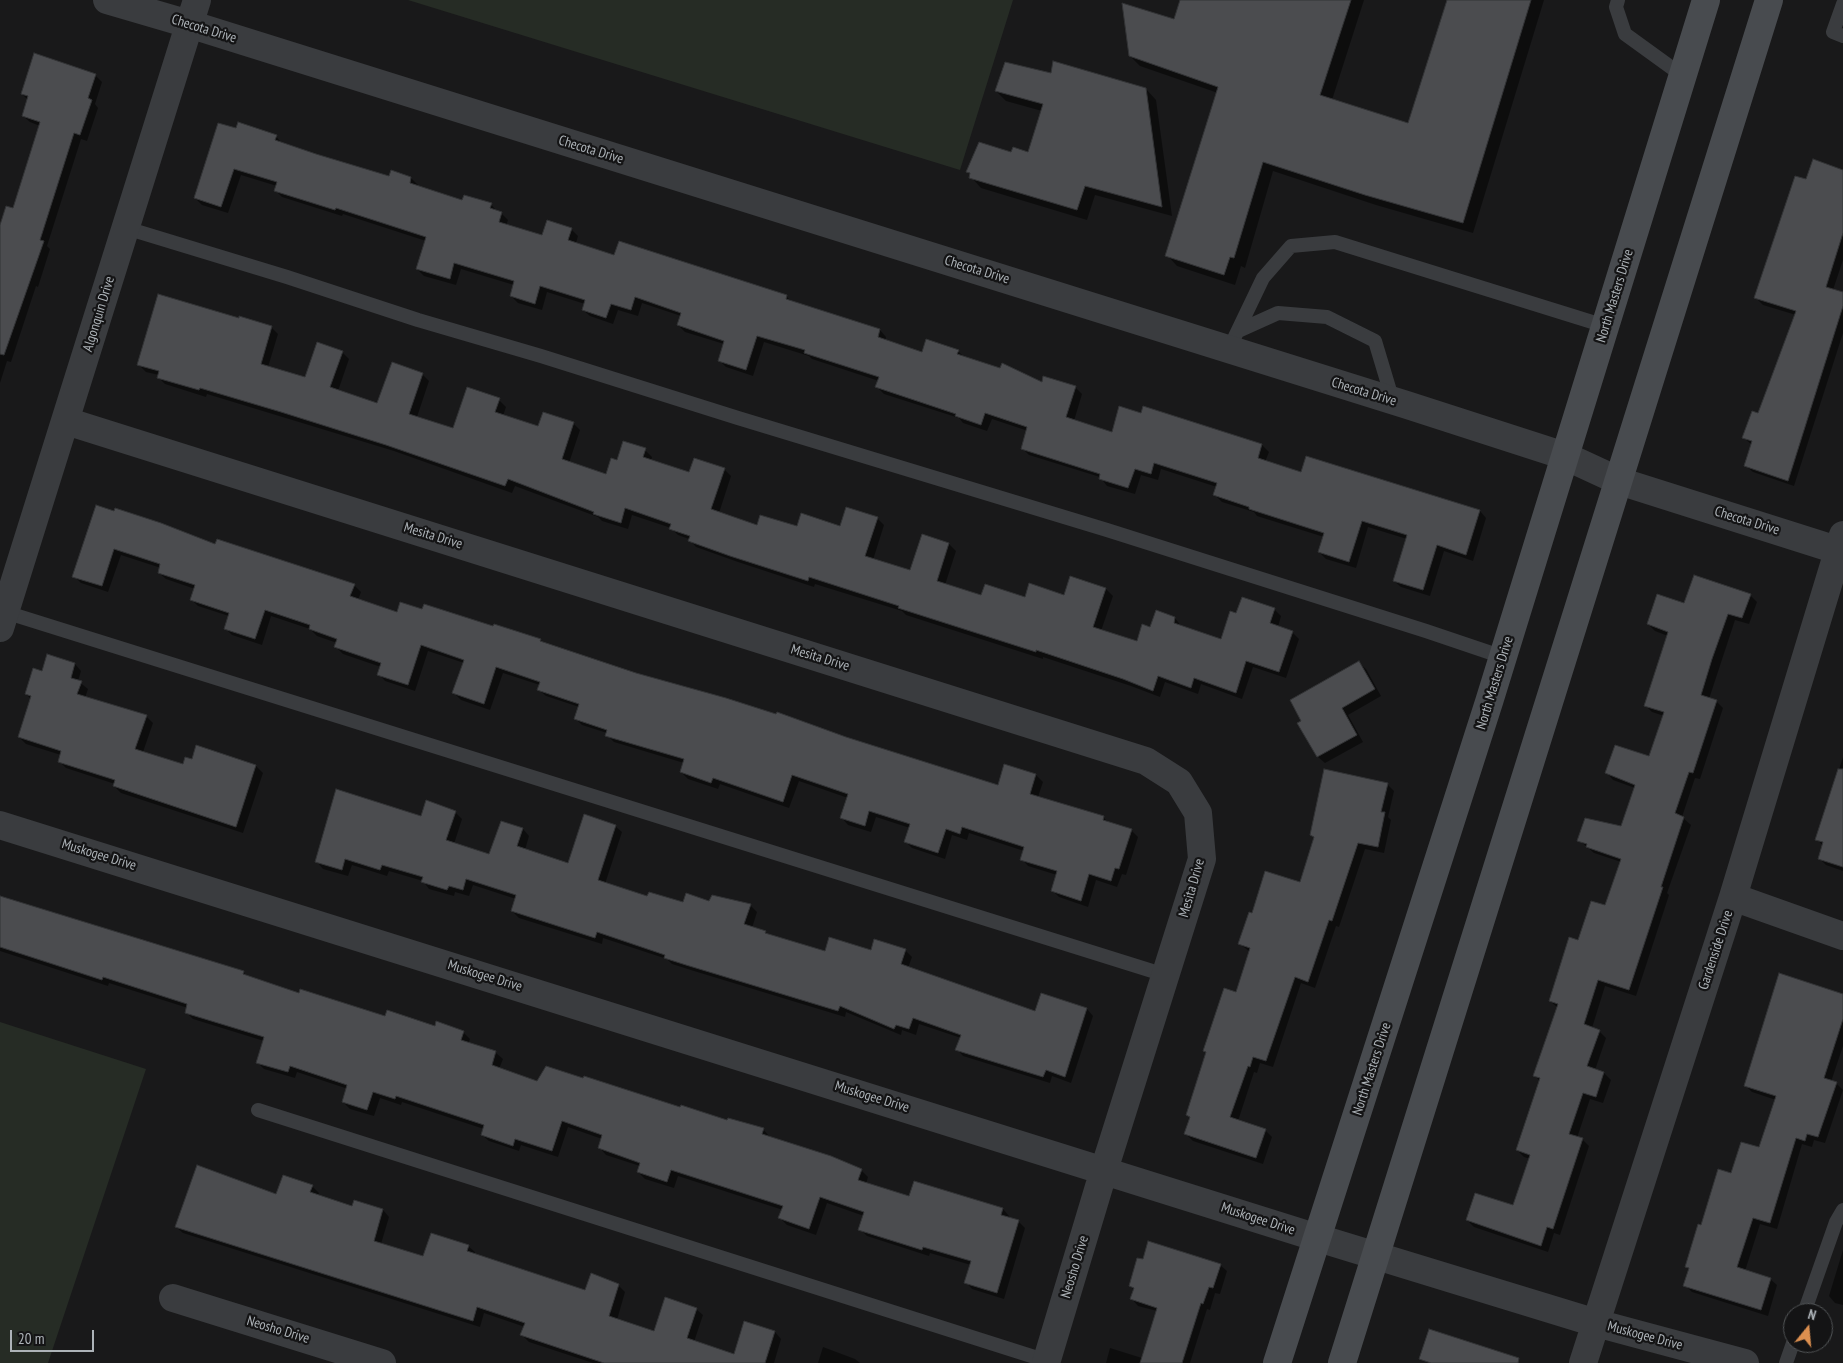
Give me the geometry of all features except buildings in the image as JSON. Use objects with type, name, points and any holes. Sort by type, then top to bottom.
[{"type":"main road","name":"North Masters Drive","points":[[1277,1363],[1503,658],[1706,0]]},
{"type":"main road","points":[[1342,1363],[1769,0]]},
{"type":"street","name":"Checota Drive","points":[[108,0],[193,12],[1234,340],[1393,401],[1566,456],[1619,482],[1841,546]]},
{"type":"street","name":"Algonquin Drive","points":[[3,620],[193,12]]},
{"type":"street","name":"Mesita Drive","points":[[66,421],[1146,761],[1180,782],[1198,813],[1202,859],[1104,1170]]},
{"type":"street","name":"Gardenside Drive","points":[[1582,1363],[1733,897],[1841,546]]},
{"type":"street","name":"Muskogee Drive","points":[[0,825],[1318,1238],[1596,1323],[1745,1363]]},
{"type":"street","points":[[1733,897],[1843,936]]},
{"type":"street","name":"Neosho Drive","points":[[1046,1362],[1104,1170]]},
{"type":"street","name":"Neosho Drive","points":[[173,1298],[382,1363]]},
{"type":"lane","points":[[1618,0],[1616,7],[1625,34],[1683,76]]},
{"type":"lane","points":[[1843,4],[1833,32],[1843,36]]},
{"type":"lane","points":[[126,228],[287,277],[418,320],[1107,530],[1426,631],[1503,658]]},
{"type":"lane","points":[[1234,340],[1263,278],[1291,246],[1335,242],[1606,326]]},
{"type":"lane","points":[[1234,340],[1278,313],[1327,317],[1375,341],[1393,401]]},
{"type":"lane","points":[[3,620],[1166,976]]},
{"type":"lane","points":[[258,1110],[1046,1362]]},
{"type":"lane","points":[[1808,1303],[1836,1222],[1843,1210]]},
{"type":"shaded area","points":[[408,0],[1013,0],[960,170]]},
{"type":"shaded area","points":[[0,1022],[146,1069],[48,1363],[0,1363]]}]
